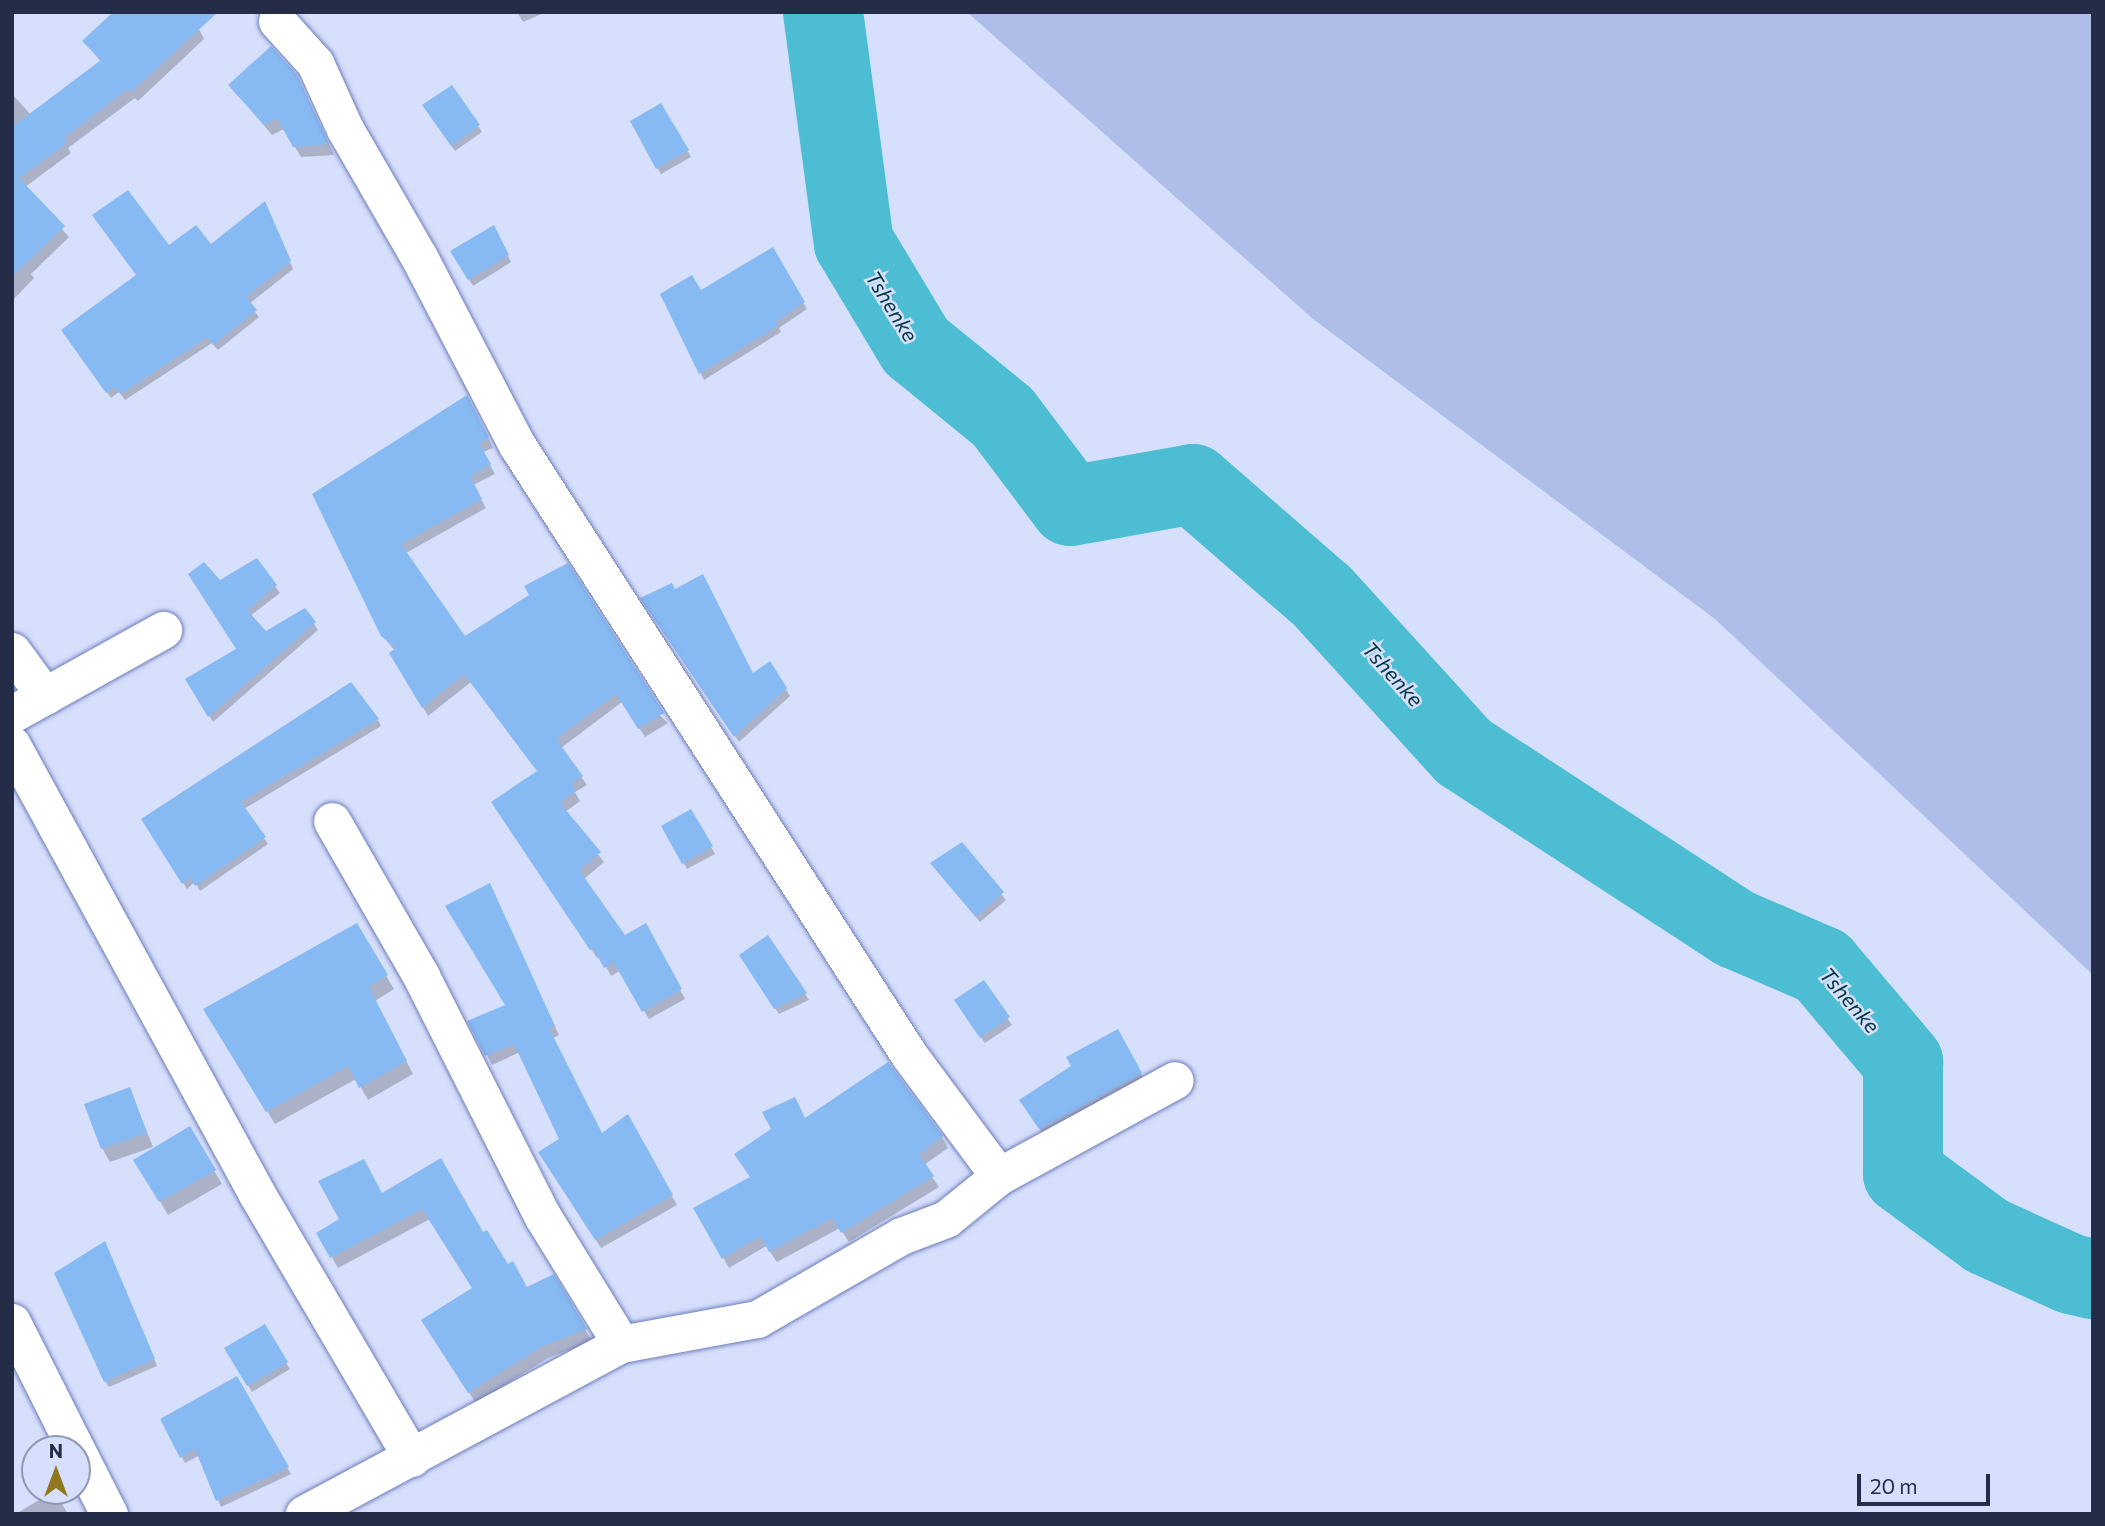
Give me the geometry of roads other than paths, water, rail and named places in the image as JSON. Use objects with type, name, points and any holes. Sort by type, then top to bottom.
[{"type":"street","points":[[277,21],[315,63],[345,129],[419,257],[517,445],[909,1055],[999,1176]]},
{"type":"street","points":[[12,714],[163,630]]},
{"type":"street","points":[[12,651],[45,696]]},
{"type":"street","points":[[12,745],[257,1194],[412,1458]]},
{"type":"street","points":[[332,821],[421,976],[543,1217],[621,1344]]},
{"type":"street","points":[[304,1514],[621,1344],[757,1319],[901,1237],[946,1219],[999,1176],[1175,1080]]},
{"type":"street","points":[[12,1322],[69,1435]]},
{"type":"street","points":[[91,1479],[108,1514]]},
{"type":"waterway","name":"Tshenke","points":[[823,12],[854,243],[916,346],[1003,417],[1070,506],[1193,484],[1322,596],[1464,752],[1736,929],[1822,966],[1903,1062],[1903,1174],[1987,1236],[2071,1274],[2093,1279]]}]
